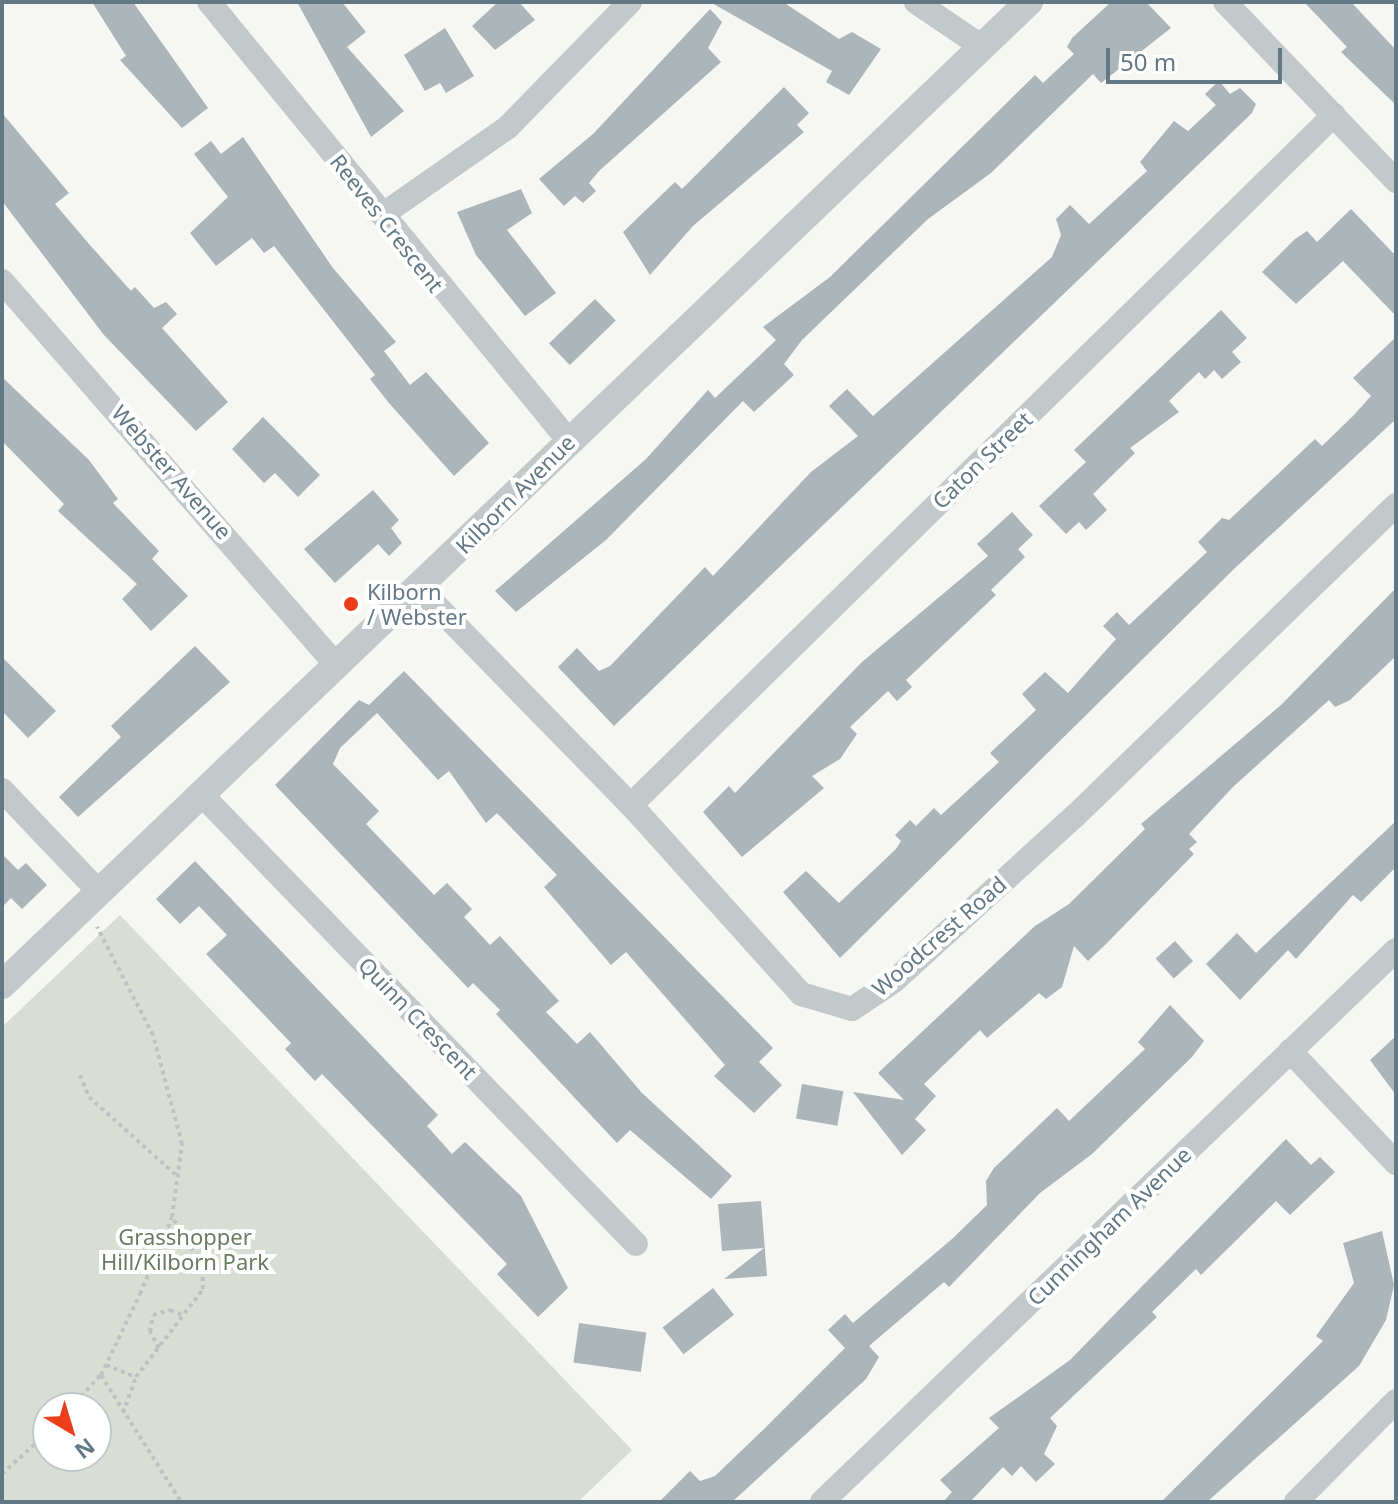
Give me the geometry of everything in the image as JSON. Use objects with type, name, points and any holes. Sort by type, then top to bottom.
[{"type":"street","name":"Reeves Crescent","points":[[209,2],[569,441]]},
{"type":"street","points":[[382,215],[508,127],[630,2]]},
{"type":"street","points":[[916,2],[981,46]]},
{"type":"street","name":"Kilborn Avenue","points":[[2,985],[1029,2]]},
{"type":"street","points":[[1225,2],[1396,181]]},
{"type":"street","name":"Caton Street","points":[[631,805],[1334,115]]},
{"type":"street","name":"Webster Avenue","points":[[2,281],[337,666]]},
{"type":"street","name":"Woodcrest Road","points":[[419,588],[631,805],[801,994],[852,1009],[894,981],[1075,816],[1396,505]]},
{"type":"street","points":[[2,790],[91,901]]},
{"type":"street","name":"Quinn Crescent","points":[[200,793],[636,1244]]},
{"type":"street","name":"Cunningham Avenue","points":[[822,1502],[1396,950]]},
{"type":"street","points":[[1290,1051],[1396,1163]]},
{"type":"street","points":[[1296,1502],[1396,1401]]},
{"type":"path","points":[[85,1392],[106,1365],[172,1217],[182,1144],[153,1035],[126,970],[91,901]]},
{"type":"path","points":[[80,1075],[89,1097],[177,1176]]},
{"type":"path","points":[[123,1413],[136,1377],[186,1316],[203,1289],[202,1264],[172,1217]]},
{"type":"path","points":[[160,1245],[188,1245]]},
{"type":"path","points":[[159,1348],[150,1332],[153,1315],[170,1310],[186,1316]]},
{"type":"path","points":[[106,1365],[136,1377]]},
{"type":"path","points":[[101,1375],[181,1502]]},
{"type":"path","points":[[2,1474],[32,1447]]},
{"type":"green space","name":"Grasshopper Hill/Kilborn Park","points":[[120,915],[632,1450],[578,1502],[2,1502],[2,1027]]},
{"type":"building","points":[[92,2],[133,2],[208,108],[182,128],[120,60],[126,56]]},
{"type":"building","points":[[297,2],[342,2],[366,32],[347,47],[404,111],[371,137]]},
{"type":"building","points":[[498,2],[519,2],[535,20],[495,50],[472,26]]},
{"type":"building","points":[[710,2],[783,2],[839,39],[852,32],[881,49],[849,95],[826,82],[832,71]]},
{"type":"building","points":[[1111,2],[1146,2],[1171,28],[1101,83],[1093,74],[991,173],[928,219],[802,340],[784,364],[794,375],[754,412],[743,401],[606,540],[516,612],[495,591],[646,459],[708,390],[715,398],[776,340],[763,327],[830,277],[1035,75],[1043,83],[1074,54],[1067,47],[1072,38]]},
{"type":"building","points":[[1304,2],[1351,2],[1396,50],[1396,105],[1341,52],[1347,47]]},
{"type":"building","points":[[710,9],[722,22],[708,48],[721,62],[599,171],[589,183],[596,191],[583,203],[575,196],[564,206],[539,179],[593,134]]},
{"type":"building","points":[[445,28],[474,76],[446,93],[440,83],[425,91],[404,55]]},
{"type":"building","points":[[1219,81],[1230,94],[1240,88],[1256,104],[1252,113],[614,726],[558,667],[577,648],[599,671],[610,666],[705,567],[713,576],[811,472],[858,436],[829,406],[847,389],[873,416],[1052,257],[1061,235],[1056,219],[1070,205],[1089,224],[1147,171],[1140,162],[1174,121],[1188,131],[1216,105],[1205,94]]},
{"type":"building","points":[[784,87],[809,113],[797,125],[804,132],[693,226],[650,275],[623,232],[675,182],[682,189]]},
{"type":"building","points":[[2,113],[69,193],[55,204],[89,244],[131,291],[135,287],[154,308],[166,302],[177,314],[162,328],[228,402],[196,431],[104,335],[2,201]]},
{"type":"building","points":[[243,137],[333,268],[396,342],[384,351],[410,385],[426,372],[489,443],[454,476],[370,379],[375,375],[274,246],[264,253],[252,238],[216,266],[190,233],[228,197],[194,154],[211,141],[221,154]]},
{"type":"building","points":[[521,189],[532,213],[507,230],[556,293],[525,316],[476,255],[457,212]]},
{"type":"building","points":[[1351,209],[1396,256],[1396,316],[1343,261],[1296,304],[1262,272],[1295,239],[1307,231],[1317,242]]},
{"type":"building","points":[[595,299],[616,321],[570,365],[549,343]]},
{"type":"building","points":[[1221,310],[1247,338],[1232,352],[1241,362],[1222,379],[1214,370],[1205,379],[1199,372],[1169,401],[1179,412],[1130,448],[1135,453],[1093,494],[1107,510],[1086,530],[1079,522],[1066,534],[1039,506],[1086,462],[1074,450]]},
{"type":"building","points":[[1396,337],[1396,419],[1234,569],[840,958],[783,892],[806,871],[839,903],[896,849],[901,841],[895,835],[910,820],[916,826],[934,808],[941,815],[999,762],[990,753],[1036,710],[1022,694],[1045,672],[1068,693],[1116,639],[1103,626],[1117,612],[1129,625],[1207,552],[1198,542],[1222,518],[1229,520],[1315,439],[1322,446],[1353,416],[1371,396],[1353,378]]},
{"type":"building","points":[[2,377],[89,460],[118,499],[113,503],[159,551],[152,559],[188,596],[151,631],[122,599],[137,584],[58,511],[64,504],[2,441]]},
{"type":"building","points":[[263,417],[320,475],[298,497],[275,473],[264,483],[232,449]]},
{"type":"building","points":[[373,490],[399,520],[391,528],[402,543],[389,556],[378,544],[335,583],[304,549]]},
{"type":"building","points":[[1012,512],[1033,535],[1018,549],[1025,557],[991,590],[996,595],[906,680],[912,687],[897,701],[888,691],[850,727],[857,734],[840,759],[812,776],[824,788],[742,857],[703,812],[729,786],[735,793],[862,662],[988,556],[977,544]]},
{"type":"building","points":[[1396,588],[1396,656],[1350,700],[1335,707],[1329,700],[1233,787],[1189,834],[1197,842],[1189,849],[1194,854],[1106,944],[1088,961],[1074,946],[1062,987],[1046,999],[1039,993],[987,1038],[980,1030],[924,1084],[936,1096],[915,1119],[926,1130],[902,1155],[853,1092],[904,1100],[878,1073],[1035,926],[1069,904],[1145,829],[1141,824],[1281,705]]},
{"type":"building","points":[[195,646],[230,682],[78,817],[59,797],[121,737],[111,726]]},
{"type":"building","points":[[2,657],[56,711],[28,738],[2,711]]},
{"type":"building","points":[[404,671],[773,1048],[759,1062],[782,1085],[754,1113],[714,1076],[725,1065],[626,952],[611,965],[544,887],[557,875],[497,813],[486,823],[449,771],[438,780],[377,713],[340,748],[333,764],[379,811],[366,824],[434,895],[447,883],[472,909],[464,917],[490,945],[500,936],[559,1001],[546,1012],[577,1044],[590,1032],[642,1093],[732,1176],[711,1199],[630,1130],[617,1143],[496,1014],[500,1010],[473,983],[468,988],[275,785],[359,700],[369,705]]},
{"type":"building","points":[[1396,821],[1396,867],[1361,902],[1353,895],[1296,959],[1288,950],[1240,1000],[1206,964],[1237,933],[1256,953]]},
{"type":"building","points":[[2,854],[18,870],[26,863],[47,885],[22,909],[11,898],[2,907]]},
{"type":"building","points":[[195,861],[438,1115],[427,1126],[452,1154],[465,1142],[521,1196],[568,1288],[538,1317],[497,1274],[507,1264],[322,1074],[315,1081],[285,1049],[291,1043],[206,954],[227,935],[199,906],[180,924],[156,899]]},
{"type":"building","points":[[1175,941],[1193,961],[1174,978],[1156,958]]},
{"type":"building","points":[[1170,1005],[1204,1041],[1192,1057],[1092,1154],[1040,1193],[949,1287],[944,1282],[869,1346],[879,1357],[866,1379],[732,1502],[659,1502],[690,1471],[700,1481],[715,1476],[765,1428],[845,1348],[828,1330],[845,1314],[853,1323],[952,1239],[987,1205],[986,1181],[994,1168],[1057,1108],[1069,1121],[1145,1049],[1138,1042]]},
{"type":"building","points":[[1396,1036],[1396,1095],[1370,1060]]},
{"type":"building","points":[[802,1084],[843,1091],[837,1126],[796,1118]]},
{"type":"building","points":[[1286,1139],[1311,1165],[1320,1157],[1335,1172],[1290,1215],[1276,1201],[1201,1275],[1196,1269],[1152,1312],[1157,1317],[1050,1418],[1057,1426],[1044,1454],[1055,1464],[1036,1482],[1021,1466],[1012,1476],[1003,1467],[970,1502],[943,1502],[952,1492],[940,1480],[999,1428],[989,1418],[1070,1360]]},
{"type":"building","points":[[761,1201],[767,1276],[724,1279],[764,1248],[722,1251],[718,1204]]},
{"type":"building","points":[[1382,1231],[1394,1285],[1386,1320],[1359,1366],[1207,1502],[1161,1502],[1323,1341],[1316,1336],[1354,1283],[1343,1243]]},
{"type":"building","points":[[713,1288],[734,1315],[683,1354],[663,1327]]},
{"type":"building","points":[[579,1323],[646,1332],[641,1372],[573,1363]]},
{"type":"place","name":"Kilborn / Webster","points":[[351,604]]}]
